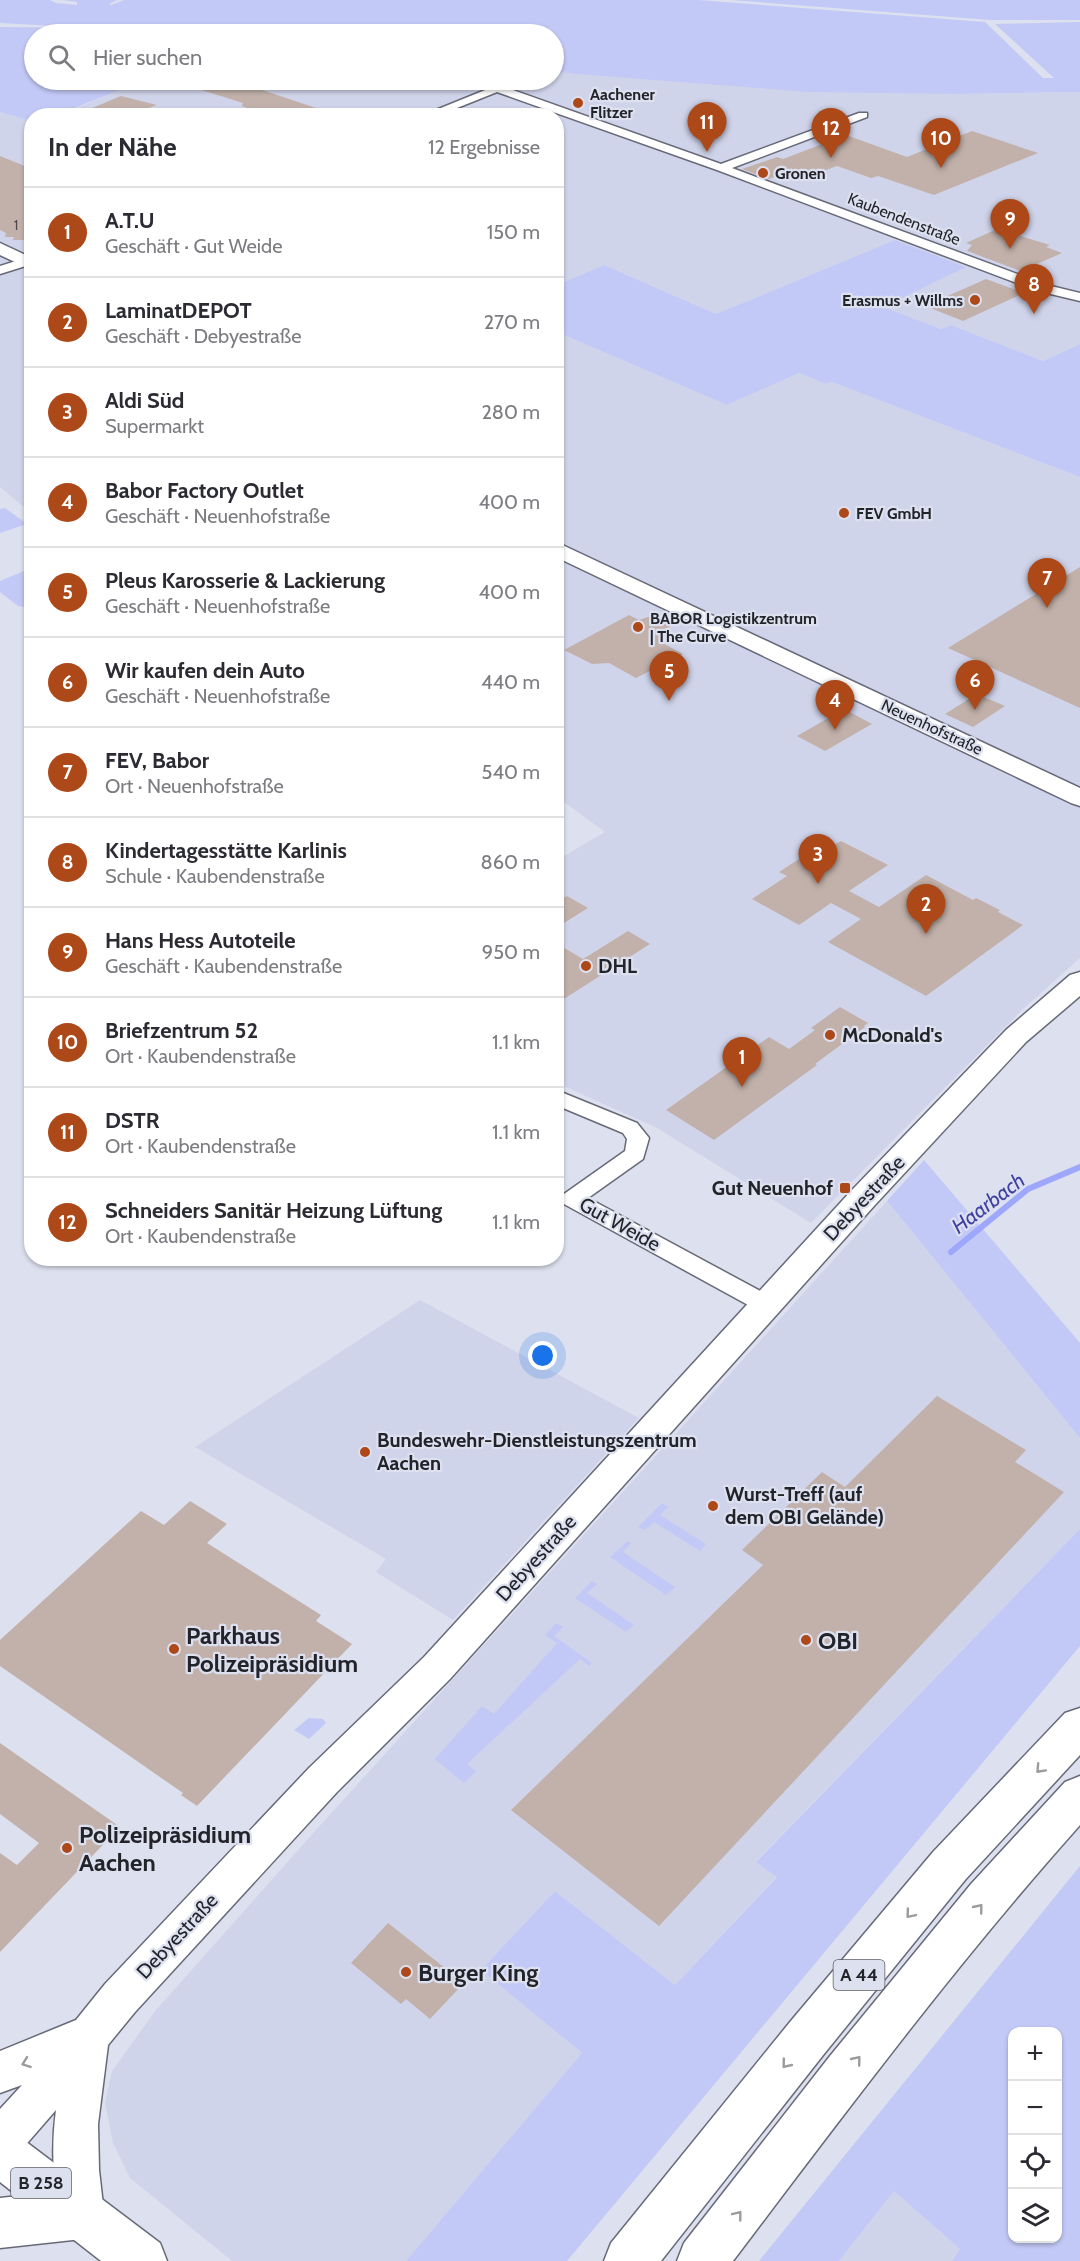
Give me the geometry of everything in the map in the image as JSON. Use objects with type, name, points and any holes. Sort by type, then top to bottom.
[{"type":"main road","points":[[0,248],[24,259]]},
{"type":"main road","name":"Neuenhofstraße","points":[[564,552],[1080,798]]},
{"type":"main road","name":"Debyestraße","points":[[0,2141],[32,2106],[120,1998],[323,1780],[437,1668],[1008,1044],[1080,981]]},
{"type":"main road","name":"A 44","points":[[629,2261],[807,2038],[949,1866],[1080,1726]]},
{"type":"main road","name":"A 44","points":[[702,2261],[847,2072],[987,1898],[1080,1795]]},
{"type":"main road","points":[[0,2072],[32,2061],[89,2035]]},
{"type":"main road","name":"B 258","points":[[82,2214],[77,2170],[76,2124],[89,2035]]},
{"type":"main road","name":"B 258","points":[[0,2152],[142,2261]]},
{"type":"main road","points":[[0,2223],[82,2214]]},
{"type":"street","points":[[447,108],[495,90]]},
{"type":"street","name":"Kaubendenstraße","points":[[501,90],[552,108]]},
{"type":"street","name":"Kaubendenstraße","points":[[564,112],[721,168],[1043,288],[1080,297]]},
{"type":"street","points":[[721,168],[863,115]]},
{"type":"street","points":[[0,270],[24,264]]},
{"type":"street","name":"Gut Weide","points":[[564,1100],[630,1128],[638,1138],[635,1154],[572,1199],[767,1305]]},
{"type":"shaded area","points":[[0,0],[50,0],[56,3],[77,5],[77,2],[62,0],[117,0],[109,4],[111,5],[124,0],[698,0],[985,22],[1043,78],[1054,78],[995,24],[1080,22],[1080,92],[957,94],[808,92],[564,72],[564,24],[0,23]]},
{"type":"shaded area","points":[[731,0],[1080,0],[1080,20],[990,20]]},
{"type":"shaded area","points":[[0,27],[24,27],[24,90],[120,90],[75,108],[24,108],[24,119],[0,112]]},
{"type":"shaded area","points":[[564,72],[957,94],[1080,92],[1080,344],[1043,361],[951,325],[941,329],[882,307],[965,267],[895,240],[716,314],[604,265],[564,282],[564,108],[77,108],[121,90],[564,90]]},
{"type":"shaded area","points":[[0,112],[24,119],[24,507],[0,487]]},
{"type":"shaded area","points":[[895,240],[966,267],[883,307],[941,329],[951,325],[1043,361],[1080,344],[1080,477],[832,382],[826,384],[799,373],[727,405],[564,335],[564,282],[604,265],[716,314]]},
{"type":"shaded area","points":[[564,335],[727,405],[799,373],[826,384],[832,382],[1080,477],[1080,958],[1023,1009],[811,1223],[657,1128],[564,1086],[564,856],[605,832],[564,802]]},
{"type":"shaded area","points":[[5,508],[24,522],[24,525],[0,533],[0,509]]},
{"type":"shaded area","points":[[24,571],[24,607],[18,606],[0,592],[0,581]]},
{"type":"shaded area","points":[[924,1160],[1080,1343],[1080,1438],[887,1201]]},
{"type":"shaded area","points":[[887,1201],[1080,1438],[1080,1529],[756,1861],[777,1876],[675,1985],[555,1891],[481,1970],[582,2053],[406,2261],[232,2261],[130,2178],[113,2143],[105,2103],[112,2071],[156,2010],[315,1831]]},
{"type":"shaded area","points":[[420,1300],[639,1418],[453,1620],[376,1572],[386,1559],[195,1447]]},
{"type":"shaded area","points":[[662,1503],[668,1507],[660,1515],[706,1544],[700,1551],[654,1522],[645,1530],[638,1527]]},
{"type":"shaded area","points":[[1080,1529],[1080,1646],[567,2261],[406,2261],[582,2053],[481,1970],[555,1891],[675,1985],[777,1877],[756,1862]]},
{"type":"shaded area","points":[[628,1541],[631,1543],[623,1552],[675,1587],[666,1595],[610,1557]]},
{"type":"shaded area","points":[[592,1581],[597,1584],[587,1593],[634,1625],[626,1632],[575,1598]]},
{"type":"shaded area","points":[[556,1623],[563,1627],[554,1636],[592,1663],[589,1666],[580,1659],[467,1764],[476,1771],[464,1783],[435,1759],[482,1706],[494,1714],[557,1643],[545,1635]]},
{"type":"shaded area","points":[[309,1718],[323,1719],[326,1723],[309,1739],[294,1730]]},
{"type":"shaded area","points":[[1080,1866],[1080,2261],[952,2261],[960,2249],[894,2191],[839,2261],[759,2261]]},
{"type":"shaded area","points":[[894,2191],[960,2249],[952,2261],[839,2261]]},
{"type":"building","points":[[201,90],[262,90],[316,108],[247,108],[242,106],[243,103]]},
{"type":"building","points":[[121,96],[157,105],[149,108],[92,108]]},
{"type":"building","points":[[972,131],[1038,153],[934,195],[878,176],[871,178],[837,166],[804,178],[787,172],[769,179],[742,169],[777,157],[783,159],[846,135],[907,157]]},
{"type":"building","points":[[0,156],[24,166],[24,240],[5,237],[6,233],[0,230]]},
{"type":"building","points":[[997,229],[1050,245],[1046,247],[1062,253],[1021,271],[967,251],[972,245],[966,243]]},
{"type":"building","name":"Erasmus + Willms","points":[[986,279],[1024,293],[963,321],[925,306]]},
{"type":"building","points":[[1080,567],[1080,708],[948,648]]},
{"type":"building","points":[[629,615],[639,620],[648,617],[656,618],[671,625],[659,641],[683,654],[636,678],[609,663],[592,664],[564,650]]},
{"type":"building","points":[[977,694],[1005,706],[973,727],[945,714]]},
{"type":"building","points":[[844,709],[872,724],[825,751],[797,736]]},
{"type":"building","points":[[841,841],[888,865],[849,891],[879,907],[926,875],[973,900],[976,898],[1000,910],[998,912],[1023,925],[926,996],[828,942],[861,919],[831,903],[799,925],[752,899],[787,876],[779,872],[822,844],[829,848]]},
{"type":"building","name":"DHL","points":[[567,896],[588,908],[564,923],[564,898]]},
{"type":"building","name":"DHL","points":[[628,931],[650,944],[564,999],[564,948],[583,959]]},
{"type":"building","points":[[840,1007],[868,1023],[815,1064],[817,1065],[714,1140],[666,1110],[769,1037],[789,1049],[815,1030],[811,1028]]},
{"type":"building","name":"OBI","points":[[937,1396],[1026,1450],[1015,1462],[1064,1492],[659,1926],[511,1810],[763,1565],[742,1550],[822,1472],[845,1487]]},
{"type":"building","name":"Parkhaus Polizeipräsidium","points":[[190,1501],[227,1524],[207,1543],[321,1615],[316,1621],[352,1644],[197,1806],[181,1795],[183,1793],[0,1666],[0,1640],[141,1511],[164,1525]]},
{"type":"building","name":"Polizeipräsidium Aachen","points":[[0,1743],[120,1827],[0,1952],[0,1853],[17,1865],[39,1843],[0,1814]]},
{"type":"building","name":"Burger King","points":[[388,1923],[464,1983],[430,2019],[406,1999],[401,2004],[351,1963]]},
{"type":"waterway","name":"Haarbach","points":[[951,1252],[1028,1189],[1080,1167]]},
{"type":"place","name":"Aachener Flitzer","points":[[578,103]]},
{"type":"place","name":"DSTR","points":[[707,152]]},
{"type":"place","name":"Schneiders Sanitär Heizung Lüftung","points":[[831,158]]},
{"type":"place","name":"Briefzentrum 52","points":[[941,168]]},
{"type":"place","name":"Gronen","points":[[763,173]]},
{"type":"place","name":"Hans Hess Autoteile","points":[[1010,249]]},
{"type":"place","name":"Erasmus + Willms","points":[[975,300]]},
{"type":"place","name":"Kindertagesstätte Karlinis","points":[[1034,314]]},
{"type":"place","name":"FEV GmbH","points":[[844,513]]},
{"type":"place","name":"FEV, Babor","points":[[1047,608]]},
{"type":"place","name":"BABOR Logistikzentrum | The Curve","points":[[638,627]]},
{"type":"place","name":"Pleus Karosserie & Lackierung","points":[[669,701]]},
{"type":"place","name":"Wir kaufen dein Auto","points":[[975,710]]},
{"type":"place","name":"Babor Factory Outlet","points":[[835,730]]},
{"type":"place","name":"Aldi Süd","points":[[818,884]]},
{"type":"place","name":"LaminatDEPOT","points":[[926,934]]},
{"type":"place","name":"DHL","points":[[586,966]]},
{"type":"place","name":"McDonald's","points":[[830,1035]]},
{"type":"place","name":"A.T.U","points":[[742,1087]]},
{"type":"place","name":"Gut Neuenhof","points":[[845,1188]]},
{"type":"place","name":"Bundeswehr-Dienstleistungszentrum Aachen","points":[[365,1452]]},
{"type":"place","name":"Wurst-Treff (auf dem OBI Gelände)","points":[[713,1506]]},
{"type":"place","name":"OBI","points":[[806,1640]]},
{"type":"place","name":"Parkhaus Polizeipräsidium","points":[[174,1649]]},
{"type":"place","name":"Polizeipräsidium Aachen","points":[[67,1848]]},
{"type":"place","name":"Burger King","points":[[406,1972]]}]
